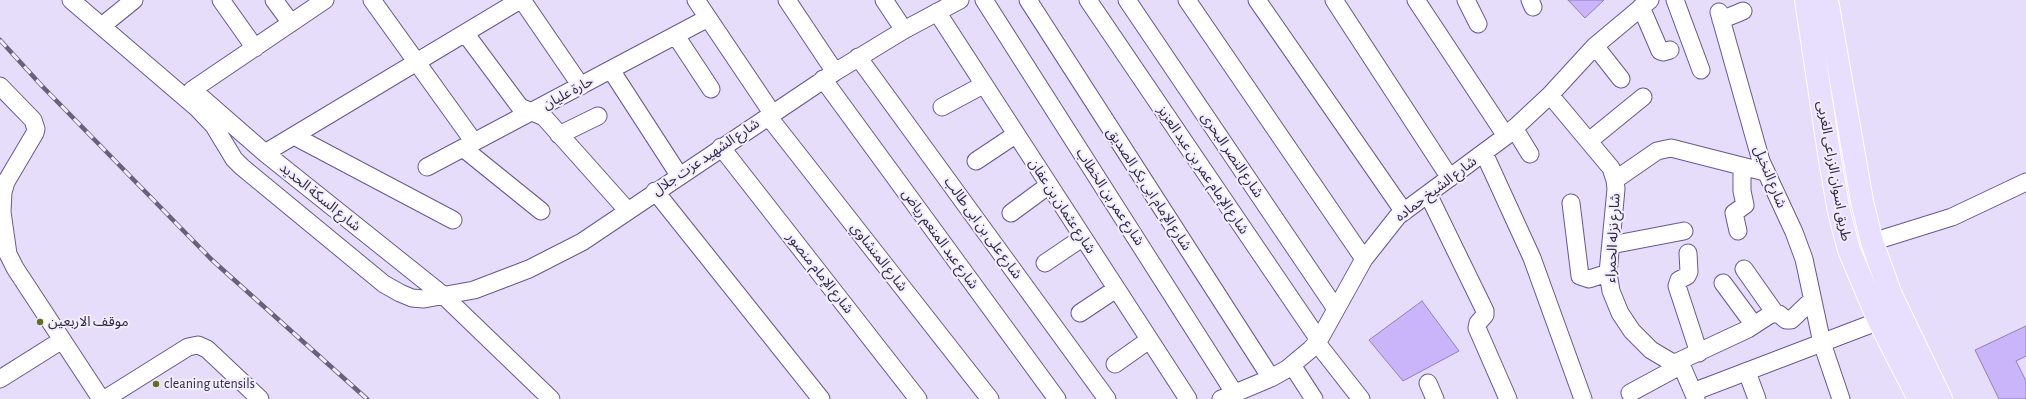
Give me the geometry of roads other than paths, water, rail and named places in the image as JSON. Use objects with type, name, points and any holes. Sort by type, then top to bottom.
[{"type":"main road","name":"طريق اسوان الزراعى الغربى","points":[[1806,0],[1830,160],[1839,212],[1849,250],[1879,321],[1919,399]]},
{"type":"main road","name":"طريق اسوان الزراعى الغربى","points":[[1828,0],[1861,194],[1872,242],[1891,294],[1941,399]]},
{"type":"main road","points":[[1849,250],[1872,242]]},
{"type":"street","name":"شارع الشهيد عزت جلال","points":[[71,0],[197,108],[210,122],[234,159],[242,167],[384,284],[412,298],[424,299],[474,290],[529,269],[582,242],[655,191],[829,75],[904,30],[960,0]]},
{"type":"street","name":"شارع السكة الحديد","points":[[85,0],[265,153],[444,296],[551,399]]},
{"type":"street","points":[[108,21],[134,0]]},
{"type":"street","points":[[221,0],[255,48]]},
{"type":"street","points":[[274,0],[291,23]]},
{"type":"street","points":[[192,90],[325,0]]},
{"type":"street","points":[[372,0],[416,62],[469,145],[541,211]]},
{"type":"street","points":[[265,153],[521,0],[581,86]]},
{"type":"street","name":"شارع المنشاوي","points":[[696,0],[770,114],[990,399]]},
{"type":"street","name":"شارع عبد المنعم رياض","points":[[787,0],[829,75],[1056,399]]},
{"type":"street","points":[[884,0],[904,30]]},
{"type":"street","name":"شارع عمر بن الخطاب","points":[[984,0],[1230,397]]},
{"type":"street","name":"شارع الإمام ابى بكر الصديق","points":[[1028,0],[1271,378]]},
{"type":"street","name":"شارع الإمام عمر بن عبد العزيز","points":[[1088,0],[1318,341],[1361,399]]},
{"type":"street","name":"شارع النصر البحرى","points":[[1127,0],[1336,310]]},
{"type":"street","points":[[1187,0],[1364,260]]},
{"type":"street","points":[[1257,0],[1404,212]]},
{"type":"street","points":[[1334,0],[1450,178]]},
{"type":"street","points":[[1416,0],[1510,132],[1530,154]]},
{"type":"street","points":[[1466,0],[1478,24]]},
{"type":"street","points":[[1675,0],[1702,70]]},
{"type":"street","points":[[1645,4],[1660,51],[1663,52],[1670,50]]},
{"type":"street","name":"شارع الشيخ حماده","points":[[1230,397],[1271,378],[1292,365],[1318,341],[1364,260],[1394,220],[1510,132],[1550,95],[1595,46],[1645,4]]},
{"type":"street","name":"شارع النخيل","points":[[1743,11],[1720,16],[1765,172],[1798,242],[1822,342],[1841,399]]},
{"type":"street","name":"شارع عثمان بن عفان","points":[[937,12],[1015,135],[1188,399]]},
{"type":"street","name":"حارة عليان","points":[[427,167],[708,18]]},
{"type":"street","points":[[464,33],[520,107],[544,117],[627,210]]},
{"type":"street","points":[[676,36],[711,89]]},
{"type":"street","points":[[1595,46],[1621,79]]},
{"type":"street","name":"شارع على بن ابى طالب","points":[[858,57],[1107,399]]},
{"type":"street","points":[[611,70],[679,175]]},
{"type":"street","points":[[942,107],[983,84]]},
{"type":"street","points":[[0,86],[33,120],[36,129],[36,133],[6,182],[3,192],[3,245],[15,268],[101,399]]},
{"type":"street","name":"شارع نزله الحمراء","points":[[1550,95],[1611,168],[1615,180],[1608,273],[1610,291],[1615,304],[1632,330],[1651,350],[1677,365]]},
{"type":"street","points":[[1589,141],[1642,97]]},
{"type":"street","points":[[559,134],[598,116]]},
{"type":"street","points":[[976,162],[1015,135]]},
{"type":"street","points":[[294,136],[453,220]]},
{"type":"street","name":"شارع الإمام منصور","points":[[721,147],[918,399]]},
{"type":"street","points":[[1615,180],[1651,155],[1664,149],[1678,149],[1765,172]]},
{"type":"street","points":[[1484,153],[1532,258],[1583,399]]},
{"type":"street","points":[[1738,231],[1734,213],[1745,205],[1742,191],[1742,166]]},
{"type":"street","points":[[1872,242],[1952,217],[2026,182]]},
{"type":"street","points":[[1011,213],[1049,185]]},
{"type":"street","points":[[655,191],[821,399]]},
{"type":"street","points":[[1428,194],[1485,311],[1485,315],[1478,323],[1477,328],[1508,399]]},
{"type":"street","points":[[1571,203],[1580,276],[1589,279],[1608,273]]},
{"type":"street","points":[[1611,245],[1684,231]]},
{"type":"street","points":[[1044,263],[1082,238]]},
{"type":"street","points":[[1688,253],[1689,272],[1687,276],[1679,280],[1677,286],[1700,353]]},
{"type":"street","points":[[1744,269],[1775,313],[1781,315],[1786,320],[1791,320],[1812,300]]},
{"type":"street","points":[[1723,284],[1754,325]]},
{"type":"street","points":[[1080,313],[1116,289]]},
{"type":"street","points":[[1630,392],[1677,365],[1775,313]]},
{"type":"street","points":[[1677,365],[1688,377],[1695,396],[1747,372],[1879,321]]},
{"type":"street","points":[[0,379],[62,340]]},
{"type":"street","points":[[1115,364],[1150,340]]},
{"type":"street","points":[[105,399],[188,347],[198,345],[207,349],[260,399]]},
{"type":"street","points":[[1292,365],[1314,399]]},
{"type":"street","points":[[1747,372],[1757,399]]},
{"type":"street","points":[[1428,384],[1435,399]]},
{"type":"railway","points":[[0,40],[42,86],[212,260],[367,399]]},
{"type":"place","name":"موقف الاربعين","points":[[40,322]]},
{"type":"place","name":"cleaning utensils","points":[[156,384]]}]
